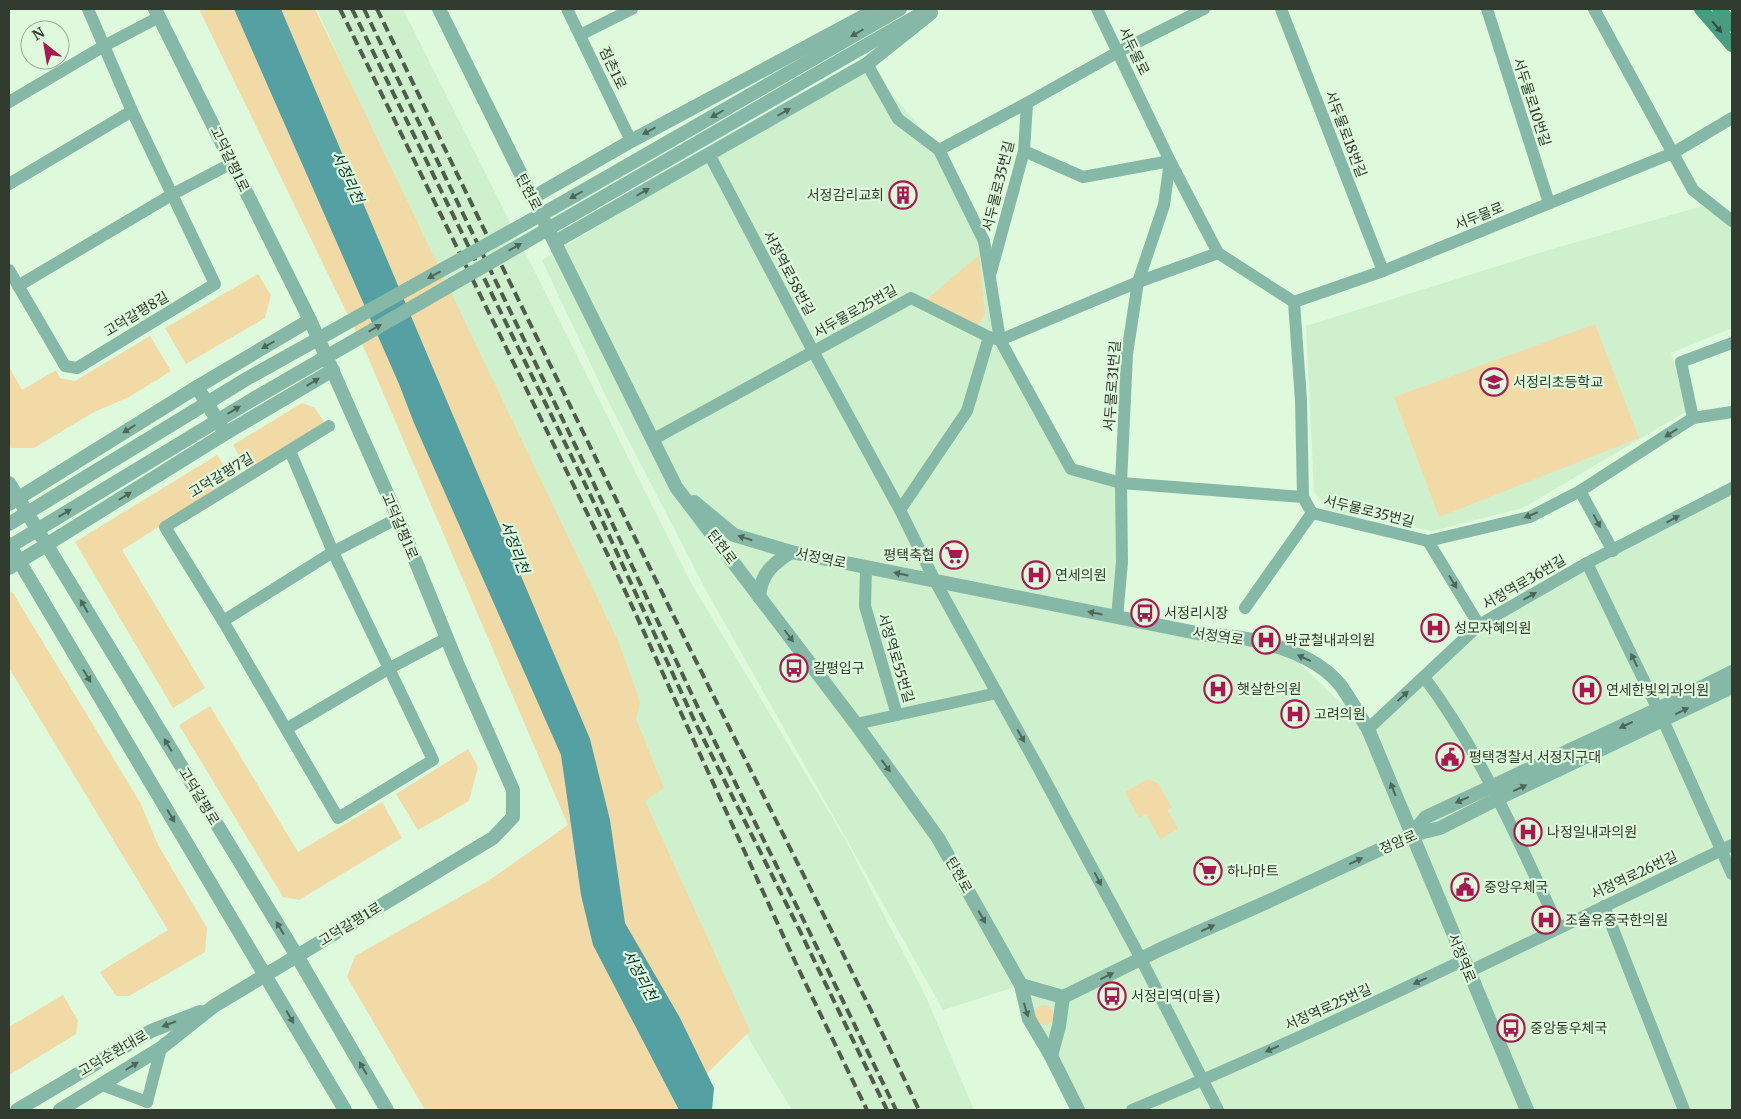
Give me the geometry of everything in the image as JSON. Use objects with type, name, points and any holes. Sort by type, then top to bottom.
[{"type":"main road","points":[[1701,9],[1732,46]]},
{"type":"main road","points":[[1719,9],[1732,25]]},
{"type":"street","name":"고덕갈평8길","points":[[9,270],[65,366],[77,368],[215,284],[132,111],[88,9]]},
{"type":"street","name":"탄현로","points":[[439,9],[676,487],[856,724],[938,838],[1020,985],[1025,1007],[1037,1033],[1051,1056],[1078,1110]]},
{"type":"street","name":"점촌1로","points":[[567,9],[631,141]]},
{"type":"street","points":[[580,35],[632,9]]},
{"type":"street","points":[[532,198],[631,141],[877,9]]},
{"type":"street","points":[[9,524],[248,378],[560,204],[900,9]]},
{"type":"street","points":[[345,1110],[266,974],[14,565],[9,546],[272,388],[929,9]]},
{"type":"street","points":[[555,242],[867,64],[936,9]]},
{"type":"street","name":"서두물로","points":[[1097,9],[1170,161],[1218,253],[1294,302],[1383,271],[1673,153],[1732,118]]},
{"type":"street","name":"서두물로35번길","points":[[939,150],[1118,52],[1204,9]]},
{"type":"street","name":"서두물로18번길","points":[[1281,9],[1383,271]]},
{"type":"street","name":"서두물로10번길","points":[[1487,9],[1548,204]]},
{"type":"street","points":[[1594,9],[1693,190],[1732,221]]},
{"type":"street","points":[[9,102],[157,13]]},
{"type":"street","name":"고덕갈평1로","points":[[157,13],[333,370],[513,790],[513,817],[493,838],[296,956]]},
{"type":"street","name":"서두물로35번길","points":[[867,64],[898,119],[939,150],[984,241],[990,275],[994,339],[1071,469],[1121,483],[1303,498],[1312,512],[1428,541],[1530,517],[1580,491],[1693,418],[1732,412]]},
{"type":"street","name":"서두물로35번길","points":[[990,275],[1024,151],[1027,103]]},
{"type":"street","points":[[9,184],[132,111]]},
{"type":"street","points":[[1024,151],[1083,177],[1170,161]]},
{"type":"street","name":"서정역로58번길","points":[[709,154],[900,510],[935,581],[1141,959]]},
{"type":"street","name":"서두물로31번길","points":[[1117,617],[1122,562],[1121,483],[1127,354],[1138,282],[1164,205],[1170,161]]},
{"type":"street","points":[[18,286],[173,194],[232,163]]},
{"type":"street","points":[[900,510],[967,411],[994,339],[1138,282],[1218,253]]},
{"type":"street","name":"서두물로25번길","points":[[652,440],[911,298],[994,339]]},
{"type":"street","points":[[1294,302],[1301,400],[1303,498]]},
{"type":"street","points":[[14,501],[197,387],[310,320]]},
{"type":"street","points":[[1693,418],[1680,362],[1732,343]]},
{"type":"street","points":[[14,565],[333,370]]},
{"type":"street","points":[[197,387],[226,434]]},
{"type":"street","points":[[290,451],[329,426]]},
{"type":"street","name":"고덕갈평7길","points":[[290,451],[388,669],[433,760],[338,818],[165,526],[290,451]]},
{"type":"street","name":"고덕갈평로","points":[[9,483],[14,501],[47,545],[387,1110]]},
{"type":"street","name":"서정역로","points":[[676,487],[734,535],[791,552],[1206,635],[1224,635],[1282,648],[1315,663],[1340,685],[1368,729],[1527,1110]]},
{"type":"street","name":"서정역로36번길","points":[[1368,729],[1479,625],[1587,563],[1732,488]]},
{"type":"street","points":[[1580,491],[1613,551]]},
{"type":"street","points":[[1245,608],[1312,512]]},
{"type":"street","points":[[223,621],[334,552],[398,518]]},
{"type":"street","points":[[1428,541],[1479,625]]},
{"type":"street","points":[[759,597],[764,577],[774,564],[791,552]]},
{"type":"street","name":"서정역로36번길","points":[[1587,563],[1661,714]]},
{"type":"street","name":"서정역로55번길","points":[[866,567],[865,606],[897,715],[997,693]]},
{"type":"street","points":[[286,729],[388,669],[447,638]]},
{"type":"street","points":[[1732,672],[1661,714],[1727,847],[1732,874]]},
{"type":"street","points":[[1424,677],[1440,698],[1496,792],[1559,928]]},
{"type":"street","name":"정암로","points":[[1063,997],[1141,959],[1411,835],[1440,828],[1496,792],[1661,714],[1732,687]]},
{"type":"street","points":[[856,724],[897,715]]},
{"type":"street","name":"서정역로26번길","points":[[1466,966],[1559,928],[1727,847]]},
{"type":"street","points":[[1604,906],[1684,1110]]},
{"type":"street","name":"고덕순환대로","points":[[60,1110],[161,1048],[214,1006],[296,956]]},
{"type":"street","points":[[1141,959],[1218,1110]]},
{"type":"street","name":"서정역로25번길","points":[[1132,1110],[1204,1080],[1368,1006],[1466,966]]},
{"type":"street","points":[[1020,985],[1063,997],[1059,1026],[1051,1056]]},
{"type":"street","name":"고덕순환대로","points":[[17,1110],[151,1031],[214,1006]]},
{"type":"street","points":[[1037,1033],[1059,1026]]},
{"type":"street","points":[[102,1085],[149,1106],[161,1048]]},
{"type":"shaded area","points":[[199,9],[315,9],[619,643],[640,702],[636,719],[664,788],[645,801],[750,1031],[685,1095],[693,1110],[425,1110],[347,977],[355,956],[488,881],[568,825],[364,348]]},
{"type":"shaded area","points":[[317,9],[403,9],[691,583],[845,839],[926,997],[974,1110],[792,1110],[753,1046],[688,917],[627,759],[543,516]]},
{"type":"shaded area","points":[[867,64],[939,150],[984,241],[1000,340],[1071,469],[1121,483],[1117,617],[1282,647],[1368,729],[1479,625],[1732,488],[1732,1110],[1081,1110],[1021,985],[943,1010],[707,592],[607,399],[542,260]]},
{"type":"shaded area","name":"서정리초등학교","points":[[1703,206],[1732,227],[1732,328],[1671,353],[1687,411],[1523,508],[1433,531],[1327,510],[1314,491],[1306,326],[1549,250]]},
{"type":"shaded area","points":[[979,255],[985,313],[977,327],[925,301]]},
{"type":"shaded area","points":[[258,274],[271,295],[265,318],[186,364],[165,328]]},
{"type":"shaded area","points":[[1595,324],[1639,438],[1439,517],[1394,397]]},
{"type":"shaded area","points":[[150,336],[171,371],[129,397],[94,412],[34,448],[11,448],[9,445],[9,367],[22,390],[56,370],[60,378],[75,381]]},
{"type":"shaded area","points":[[302,403],[315,408],[325,424],[248,472],[233,445]]},
{"type":"shaded area","points":[[217,455],[233,480],[122,550],[205,688],[173,708],[75,542]]},
{"type":"shaded area","points":[[9,591],[13,593],[141,804],[158,845],[207,928],[205,952],[129,996],[116,996],[100,972],[168,930],[9,668]]},
{"type":"shaded area","points":[[210,706],[298,852],[382,802],[402,838],[299,900],[283,897],[179,725]]},
{"type":"shaded area","points":[[468,749],[478,767],[469,801],[418,830],[396,794]]},
{"type":"shaded area","points":[[1148,779],[1158,783],[1172,808],[1167,810],[1178,829],[1160,839],[1146,814],[1139,818],[1125,792]]},
{"type":"shaded area","points":[[63,995],[78,1021],[76,1034],[9,1075],[9,1027]]},
{"type":"shaded area","points":[[1044,1005],[1051,1008],[1054,1015],[1051,1022],[1044,1025],[1037,1022],[1034,1015],[1037,1008]]},
{"type":"water","name":"서정리천","points":[[234,9],[281,9],[590,739],[610,820],[625,923],[680,1018],[714,1088],[712,1110],[679,1110],[593,945],[581,895],[561,755]]},
{"type":"railway","points":[[340,9],[621,582],[798,968],[867,1110]]},
{"type":"railway","points":[[352,9],[589,492],[695,722],[887,1110]]},
{"type":"railway","points":[[364,9],[593,482],[700,712],[896,1110]]},
{"type":"railway","points":[[377,9],[616,500],[919,1110]]},
{"type":"place","name":"서정감리교회","points":[[903,195]]},
{"type":"place","name":"서정리초등학교","points":[[1494,382]]},
{"type":"place","name":"평택축협","points":[[954,555]]},
{"type":"place","name":"연세의원","points":[[1036,575]]},
{"type":"place","name":"서정리시장","points":[[1145,613]]},
{"type":"place","name":"성모자혜의원","points":[[1435,628]]},
{"type":"place","name":"박균철내과의원","points":[[1266,640]]},
{"type":"place","name":"갈평입구","points":[[794,668]]},
{"type":"place","name":"햇살한의원","points":[[1218,689]]},
{"type":"place","name":"연세한빛외과의원","points":[[1587,690]]},
{"type":"place","name":"고려의원","points":[[1295,714]]},
{"type":"place","name":"평택경찰서 서정지구대","points":[[1450,757]]},
{"type":"place","name":"나정일내과의원","points":[[1528,832]]},
{"type":"place","name":"하나마트","points":[[1208,871]]},
{"type":"place","name":"중앙우체국","points":[[1465,887]]},
{"type":"place","name":"조술유중국한의원","points":[[1546,920]]},
{"type":"place","name":"서정리역(마을)","points":[[1112,996]]},
{"type":"place","name":"중앙동우체국","points":[[1511,1028]]}]
